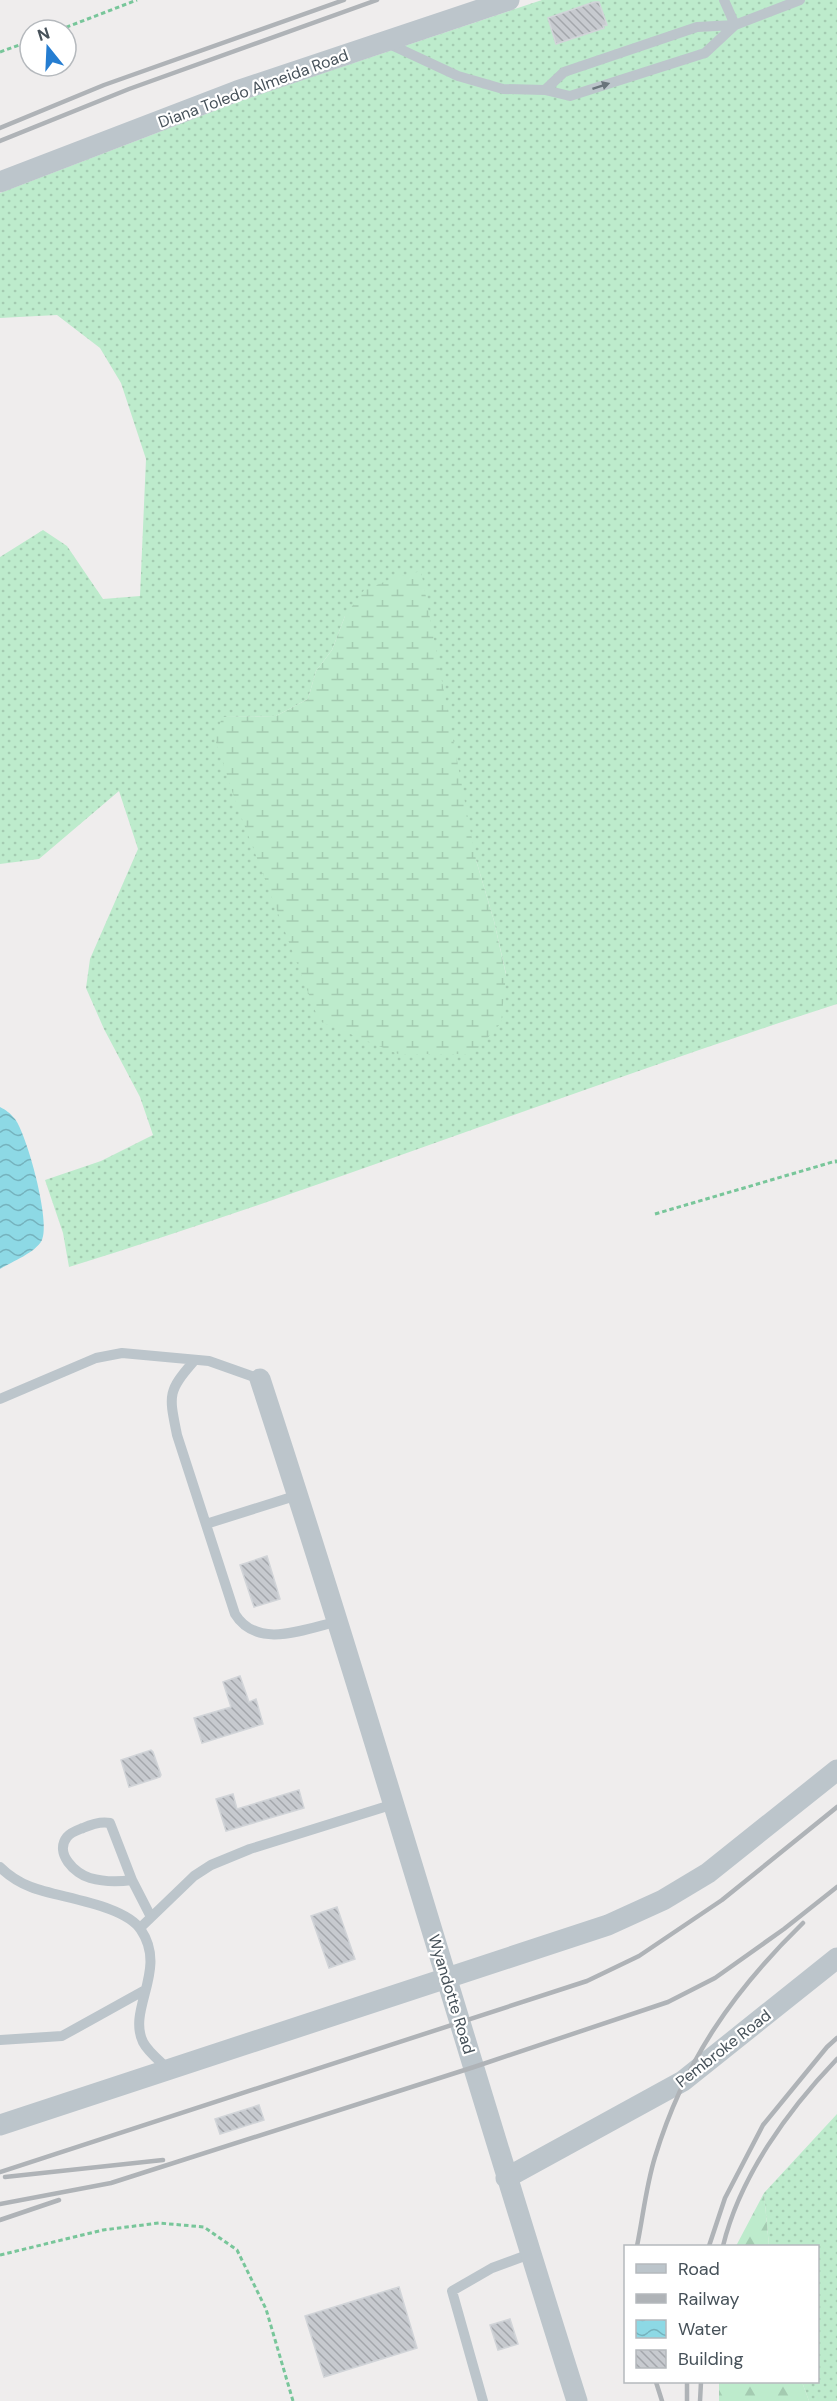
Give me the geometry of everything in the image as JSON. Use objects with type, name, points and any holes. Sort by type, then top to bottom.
[{"type":"street","name":"Diana Toledo Almeida Road","points":[[0,182],[237,91],[509,0]]},
{"type":"street","name":"Wyandotte Road","points":[[260,1379],[339,1621],[506,2178],[577,2401]]},
{"type":"street","points":[[0,2125],[608,1925],[663,1900],[708,1873],[837,1770]]},
{"type":"street","name":"Pembroke Road","points":[[506,2178],[683,2081],[837,1958]]},
{"type":"lane","points":[[724,0],[735,25]]},
{"type":"lane","points":[[545,90],[564,72],[697,27],[735,25],[800,0]]},
{"type":"lane","points":[[384,42],[458,76],[502,89],[545,90],[570,96],[705,52],[735,25]]},
{"type":"lane","points":[[0,1399],[96,1358],[122,1353],[210,1361],[260,1379]]},
{"type":"lane","points":[[194,1361],[176,1382],[172,1395],[172,1411],[177,1435],[235,1614],[241,1624],[251,1631],[264,1634],[285,1634],[339,1621]]},
{"type":"lane","points":[[206,1524],[298,1495]]},
{"type":"lane","points":[[140,1928],[194,1876],[211,1865],[250,1849],[394,1803]]},
{"type":"lane","points":[[132,1880],[117,1882],[89,1878],[71,1867],[64,1853],[64,1843],[68,1835],[93,1824],[110,1823],[132,1880],[151,1917]]},
{"type":"lane","points":[[0,1867],[11,1878],[32,1888],[103,1908],[131,1919],[140,1928],[148,1946],[152,1965],[140,2019],[143,2042],[168,2069]]},
{"type":"lane","points":[[0,2040],[62,2036],[145,1990]]},
{"type":"lane","points":[[483,2401],[452,2291],[492,2268],[530,2254]]},
{"type":"path","points":[[78,23],[137,0]]},
{"type":"path","points":[[0,52],[18,45]]},
{"type":"path","points":[[656,1214],[836,1161],[837,1163]]},
{"type":"path","points":[[0,2255],[103,2230],[159,2223],[204,2227],[237,2250],[266,2309],[293,2401]]},
{"type":"green space","points":[[542,0],[837,0],[837,1004],[644,1069],[262,1204],[69,1267],[63,1233],[45,1180],[101,1161],[153,1135],[140,1097],[104,1029],[86,988],[90,959],[138,849],[119,791],[39,859],[0,864],[0,557],[43,530],[67,546],[103,599],[140,596],[146,459],[121,383],[100,348],[57,315],[0,318],[0,193],[240,101]],"holes":[[[345,616],[476,860],[494,921],[506,974],[223,717],[276,716],[308,699],[316,671],[332,650]]]},
{"type":"green space","points":[[421,571],[476,860],[494,921],[506,975],[501,1023],[473,1054],[398,1054],[319,1021],[237,806],[215,739],[222,717],[276,716],[308,699],[316,671],[332,650],[345,616],[364,590],[394,578]]},
{"type":"green space","points":[[837,2114],[837,2401],[809,2401],[802,2383],[819,2383],[819,2245],[769,2245],[764,2193]]},
{"type":"green space","points":[[764,2193],[769,2245],[737,2245]]},
{"type":"green space","points":[[719,2383],[802,2383],[809,2401],[719,2401]]},
{"type":"water","points":[[0,1107],[15,1119],[26,1142],[41,1198],[44,1230],[39,1245],[0,1269]]},
{"type":"building","points":[[599,2],[607,25],[556,44],[548,18]]},
{"type":"building","points":[[267,1556],[280,1599],[254,1607],[240,1565]]},
{"type":"building","points":[[240,1676],[249,1702],[256,1699],[263,1724],[202,1743],[194,1718],[231,1707],[223,1682]]},
{"type":"building","points":[[151,1750],[160,1777],[129,1787],[121,1760]]},
{"type":"building","points":[[299,1790],[304,1808],[226,1831],[216,1799],[233,1794],[237,1809]]},
{"type":"building","points":[[337,1907],[355,1959],[329,1968],[311,1916]]},
{"type":"building","points":[[259,2105],[264,2120],[220,2134],[215,2119]]},
{"type":"building","points":[[399,2287],[417,2348],[324,2377],[305,2316]]},
{"type":"building","points":[[510,2319],[518,2344],[498,2350],[490,2325]]},
{"type":"railway","points":[[0,128],[104,85],[344,0]]},
{"type":"railway","points":[[0,141],[129,89],[377,0]]},
{"type":"railway","points":[[0,2172],[587,1981],[639,1956],[722,1900],[837,1807]]},
{"type":"railway","points":[[0,2204],[111,2183],[474,2067],[668,2002],[715,1978],[784,1929],[837,1887]]},
{"type":"railway","points":[[637,2245],[655,2157],[680,2090],[713,2030],[733,2002],[777,1949],[803,1923]]},
{"type":"railway","points":[[709,2245],[725,2198],[763,2125],[837,2038]]},
{"type":"railway","points":[[723,2245],[741,2194],[768,2145],[801,2100],[837,2059]]},
{"type":"railway","points":[[5,2177],[163,2160]]},
{"type":"railway","points":[[0,2220],[59,2200]]},
{"type":"railway","points":[[656,2383],[662,2401]]},
{"type":"railway","points":[[687,2383],[687,2401]]},
{"type":"railway","points":[[700,2401],[701,2383]]}]
